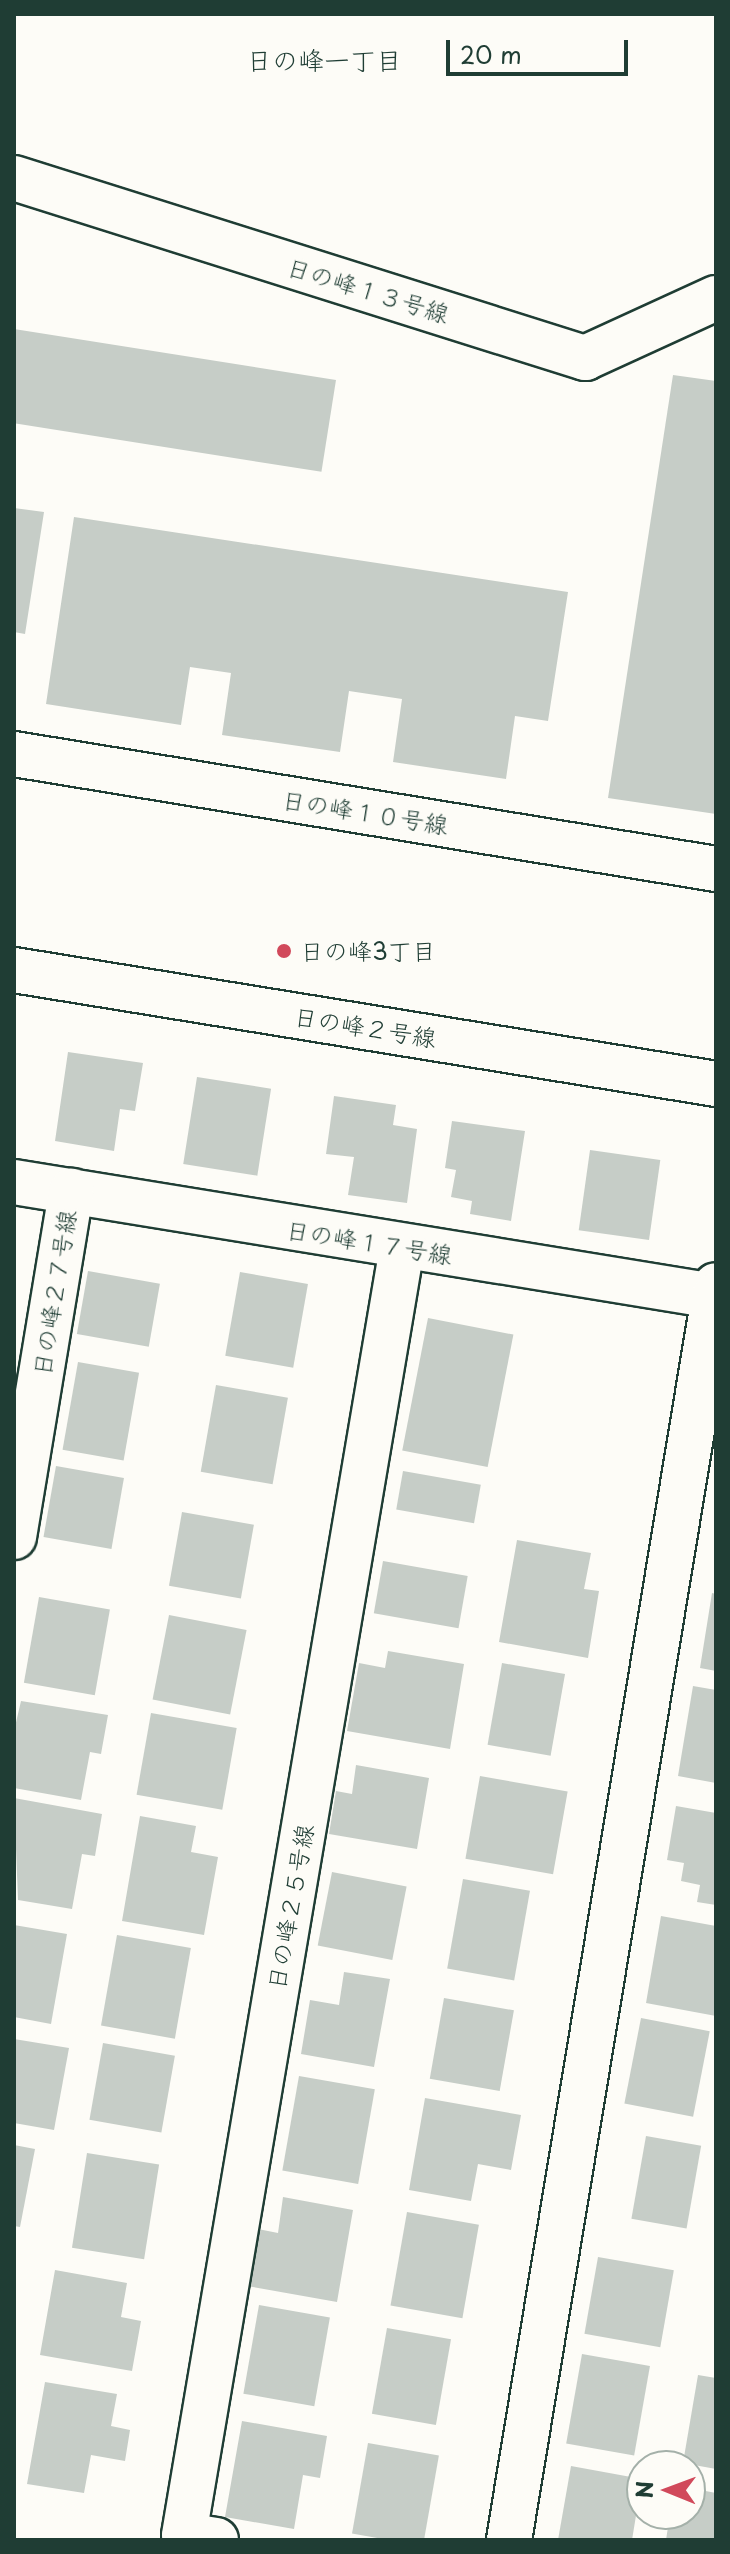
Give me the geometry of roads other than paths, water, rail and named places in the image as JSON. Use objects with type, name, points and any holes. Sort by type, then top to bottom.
[{"type":"street","name":"日の峰１３号線","points":[[14,178],[585,358],[716,298]]},
{"type":"street","name":"日の峰１０号線","points":[[14,754],[716,869]]},
{"type":"street","name":"日の峰２号線","points":[[14,970],[716,1084]]},
{"type":"street","name":"日の峰１７号線","points":[[14,1182],[402,1248],[715,1291]]},
{"type":"street","name":"日の峰２７号線","points":[[14,1537],[71,1191]]},
{"type":"street","name":"日の峰２５号線","points":[[216,2540],[184,2535],[402,1248]]},
{"type":"street","points":[[509,2540],[715,1291]]},
{"type":"place","name":"日の峰3丁目","points":[[284,951]]},
{"type":"district","name":"日の峰一丁目","points":[[324,60]]}]
